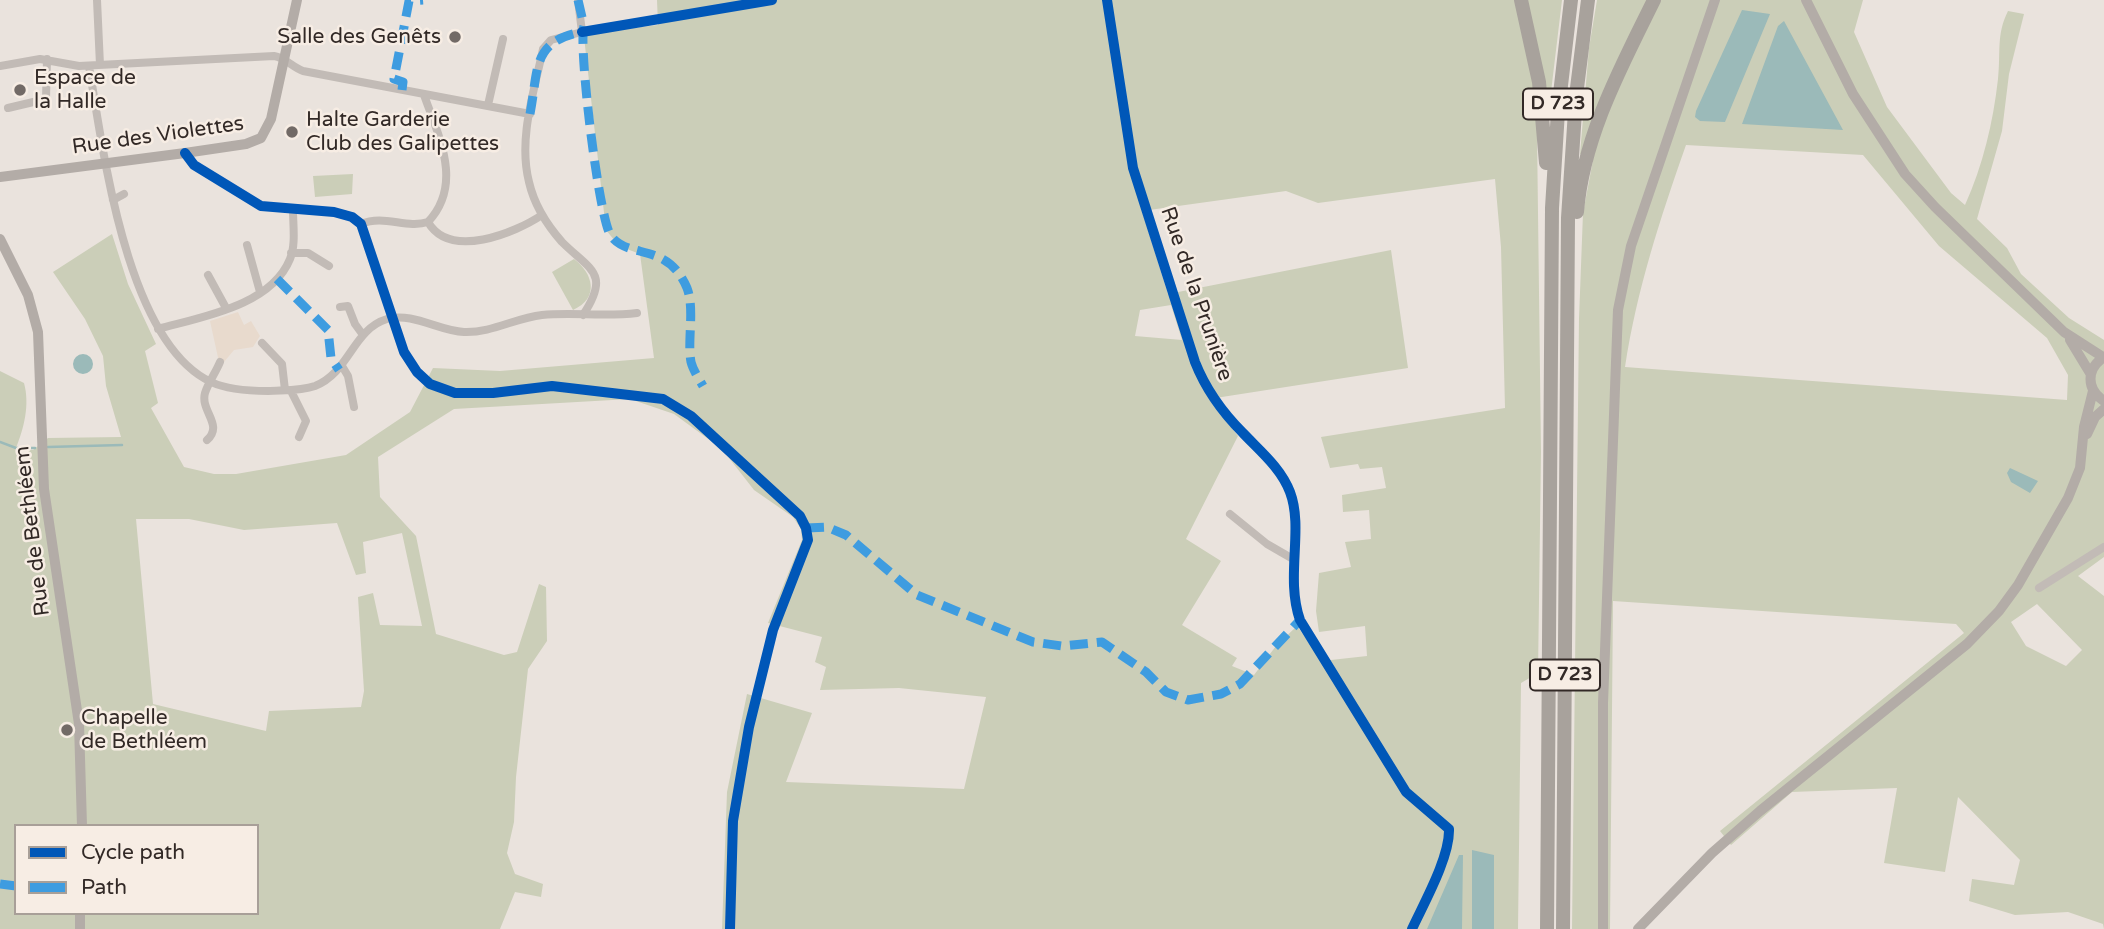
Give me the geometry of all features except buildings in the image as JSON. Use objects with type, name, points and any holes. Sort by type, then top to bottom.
[{"type":"highway","points":[[1521,0],[1540,94],[1546,194],[1552,208]]},
{"type":"highway","name":"D 723","points":[[1546,929],[1552,208],[1558,111],[1572,0]]},
{"type":"highway","name":"D 723","points":[[1563,929],[1567,275],[1572,131],[1588,0]]},
{"type":"highway","points":[[1567,275],[1575,258],[1578,196],[1586,156],[1595,130],[1654,0]]},
{"type":"street","points":[[97,0],[100,65]]},
{"type":"street","name":"Rue des Violettes","points":[[0,177],[190,153],[246,144],[261,138],[268,131],[297,0]]},
{"type":"street","points":[[578,0],[584,26],[582,32],[551,40],[543,49],[530,114],[525,161],[529,184],[542,215],[560,240],[594,271],[596,291],[583,315]]},
{"type":"street","name":"Rue de la Prunière","points":[[1107,0],[1133,168],[1195,362],[1203,383],[1219,407],[1278,470],[1291,493],[1294,518],[1293,599],[1300,620],[1312,635],[1406,792],[1449,829],[1449,838],[1434,879],[1412,929]]},
{"type":"street","points":[[1639,929],[1712,853],[1967,644],[1999,611],[2018,585],[2068,498],[2080,468],[2092,391],[2091,373],[2064,332],[1905,174],[1853,94],[1806,0]]},
{"type":"street","points":[[1603,929],[1603,703],[1618,310],[1632,246],[1715,2]]},
{"type":"street","points":[[488,105],[503,39]]},
{"type":"street","points":[[0,65],[47,59],[89,66],[235,56],[285,59],[292,67],[303,71],[530,114]]},
{"type":"street","points":[[8,108],[46,99],[47,59]]},
{"type":"street","points":[[89,66],[113,200],[139,288],[158,329],[180,357],[211,382],[238,389],[288,390],[316,386],[342,366],[363,335],[379,322],[394,317],[471,332],[539,316],[636,313]]},
{"type":"street","points":[[361,224],[370,220],[420,225],[428,222],[443,195],[447,177],[444,147],[424,95]]},
{"type":"street","points":[[190,153],[208,175],[261,206],[334,212],[352,217],[361,224],[410,363],[437,388],[455,393],[493,393],[552,386],[654,397],[677,406],[800,516],[806,528],[807,540],[773,630],[749,727],[733,821],[730,929]]},
{"type":"street","points":[[113,200],[124,194]]},
{"type":"street","points":[[158,329],[226,308],[260,292],[276,279],[291,253],[293,210]]},
{"type":"street","points":[[428,222],[437,233],[446,236],[483,240],[509,234],[542,215]]},
{"type":"street","name":"Rue de Bethléem","points":[[0,239],[28,295],[38,332],[44,489],[79,724],[82,824]]},
{"type":"street","points":[[247,245],[260,292]]},
{"type":"street","points":[[291,253],[308,253],[329,267]]},
{"type":"street","points":[[208,275],[226,308]]},
{"type":"street","points":[[340,307],[348,306],[363,335]]},
{"type":"street","points":[[2064,332],[2104,357],[2091,373]]},
{"type":"street","points":[[262,343],[282,364],[288,390],[306,421],[299,438]]},
{"type":"street","points":[[207,440],[214,429],[205,400],[220,362]]},
{"type":"street","points":[[342,366],[348,376],[354,407]]},
{"type":"street","points":[[2092,391],[2104,401]]},
{"type":"street","points":[[2084,440],[2095,417],[2104,409]]},
{"type":"street","points":[[1230,514],[1267,544],[1293,559]]},
{"type":"street","points":[[2039,588],[2104,547]]},
{"type":"green space","points":[[657,0],[1562,0],[1548,117],[1537,133],[1541,452],[1538,673],[1521,683],[1518,929],[722,929],[727,792],[747,694],[812,713],[786,782],[964,789],[986,697],[899,688],[820,690],[826,667],[815,662],[822,637],[768,623],[802,540],[801,529],[793,517],[754,490],[722,449],[674,414],[630,399],[454,409],[378,457],[380,497],[416,536],[436,634],[504,655],[517,652],[539,584],[546,587],[547,641],[528,669],[516,777],[514,822],[507,853],[515,874],[543,884],[541,897],[515,892],[500,929],[0,929],[0,371],[24,383],[25,416],[16,448],[33,450],[48,438],[121,437],[106,386],[103,356],[85,319],[53,272],[112,234],[128,284],[156,344],[145,351],[158,403],[151,408],[184,467],[214,474],[236,474],[346,455],[410,412],[433,368],[500,371],[654,358],[640,254],[619,246],[606,230],[584,37],[589,33],[658,25]],"holes":[[[1495,179],[1501,247],[1505,408],[1321,437],[1330,468],[1358,464],[1360,469],[1382,467],[1386,488],[1342,495],[1343,512],[1369,510],[1371,539],[1345,542],[1351,567],[1319,573],[1316,611],[1319,632],[1365,626],[1367,656],[1322,661],[1297,626],[1276,646],[1254,675],[1232,666],[1237,658],[1182,625],[1221,561],[1186,539],[1238,436],[1209,399],[1408,368],[1391,250],[1168,294],[1142,211],[1286,191],[1318,203]],[[1171,305],[1182,340],[1135,336],[1140,310]],[[136,519],[189,519],[244,530],[337,523],[356,575],[366,573],[363,542],[402,533],[422,626],[380,625],[373,593],[358,597],[364,691],[361,707],[269,711],[266,731],[153,704]]]},
{"type":"green space","points":[[1597,0],[1863,0],[1854,32],[1887,107],[1951,193],[1965,205],[1977,175],[1990,128],[2004,20],[2008,11],[2024,14],[2009,74],[2002,131],[1977,219],[2007,248],[2021,274],[2069,318],[2104,340],[2104,557],[2078,576],[2104,596],[2104,929],[2103,924],[2068,912],[2015,915],[1969,901],[1972,879],[2014,885],[2020,860],[1958,797],[1945,872],[1884,863],[1897,788],[1792,792],[1731,845],[1720,831],[1964,633],[1956,624],[1613,601],[1610,929],[1572,929],[1579,319],[1583,213],[1593,160],[1580,154],[1589,48]],"holes":[[[1686,145],[1863,155],[1939,246],[2047,338],[2068,375],[2067,400],[1625,367],[1650,254]],[[2037,604],[2082,650],[2066,666],[2026,646],[2011,622]]]},
{"type":"green space","points":[[353,174],[352,194],[315,197],[313,176]]},
{"type":"green space","points":[[574,259],[586,271],[591,285],[587,299],[573,310],[552,272]]},
{"type":"shaded area","points":[[238,312],[244,325],[251,321],[260,336],[253,347],[234,350],[224,362],[219,362],[210,321]]},
{"type":"water","points":[[1742,10],[1770,14],[1725,122],[1700,121],[1695,117],[1696,111]]},
{"type":"water","points":[[1784,21],[1843,130],[1742,124],[1778,26]]},
{"type":"water","points":[[83,354],[90,357],[93,364],[90,371],[83,374],[76,371],[73,364],[76,357]]},
{"type":"water","points":[[2010,468],[2038,481],[2030,493],[2011,482],[2007,473]]},
{"type":"water","points":[[1472,850],[1494,855],[1494,929],[1472,929]]},
{"type":"water","points":[[1459,855],[1463,855],[1462,929],[1427,929]]},
{"type":"waterway","points":[[0,442],[16,448],[35,448]]},
{"type":"waterway","points":[[48,447],[122,445]]},
{"type":"marked path","points":[[402,90],[403,82],[394,79],[409,1],[423,0]]},
{"type":"marked path","points":[[578,0],[584,26],[584,65],[591,132],[606,223],[611,236],[619,243],[659,257],[679,273],[689,296],[691,362],[703,386]]},
{"type":"marked path","points":[[530,114],[537,69],[547,49],[569,35],[587,31]]},
{"type":"marked path","points":[[277,279],[328,330],[331,358],[339,370]]},
{"type":"marked path","points":[[806,528],[827,527],[846,535],[917,595],[1033,642],[1062,646],[1102,642],[1146,672],[1166,692],[1188,700],[1221,694],[1240,684],[1300,620]]},
{"type":"marked path","points":[[0,884],[14,886]]},
{"type":"cycle path","points":[[582,32],[772,0]]},
{"type":"cycle path","points":[[1107,0],[1133,168],[1195,362],[1221,409],[1276,468],[1290,492],[1295,522],[1294,587],[1300,620],[1406,792],[1449,829],[1441,866],[1412,929]]},
{"type":"cycle path","points":[[185,153],[194,165],[261,206],[334,212],[352,217],[361,224],[404,352],[417,372],[430,384],[455,393],[493,393],[552,386],[663,399],[691,416],[800,516],[808,540],[773,630],[749,727],[733,821],[730,929]]},
{"type":"place","name":"Salle des Genêts","points":[[455,37]]},
{"type":"place","name":"Espace de la Halle","points":[[20,90]]},
{"type":"place","name":"Halte Garderie Club des Galipettes","points":[[292,132]]},
{"type":"place","name":"Chapelle de Bethléem","points":[[67,730]]}]
